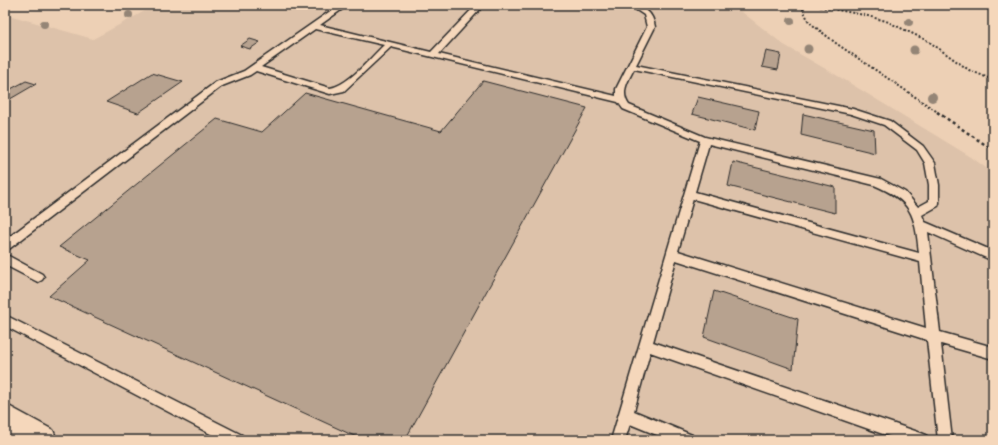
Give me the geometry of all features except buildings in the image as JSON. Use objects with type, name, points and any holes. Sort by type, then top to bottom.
[{"type":"street","points":[[5,418],[43,440]]},
{"type":"lane","points":[[5,246],[219,84],[247,73],[255,68],[344,5]]},
{"type":"lane","points":[[433,55],[480,5]]},
{"type":"lane","points":[[633,5],[649,16],[651,27],[620,89],[621,100],[626,107],[705,140],[877,182],[891,188],[907,198],[917,213],[920,224],[945,440]]},
{"type":"lane","points":[[314,26],[621,100]]},
{"type":"lane","points":[[255,68],[330,91],[341,89],[390,44]]},
{"type":"lane","points":[[631,66],[853,112],[887,122],[920,148],[930,163],[934,185],[934,203],[917,213]]},
{"type":"lane","points":[[618,440],[705,140]]},
{"type":"lane","points":[[689,194],[925,259]]},
{"type":"lane","points":[[920,224],[993,256]]},
{"type":"lane","points":[[672,254],[993,353]]},
{"type":"lane","points":[[5,259],[38,278]]},
{"type":"lane","points":[[5,320],[237,440]]},
{"type":"lane","points":[[646,344],[921,440]]},
{"type":"lane","points":[[625,415],[687,440]]},
{"type":"path","points":[[801,5],[809,22],[837,44],[993,150]]},
{"type":"path","points":[[812,5],[864,14],[886,21],[928,40],[969,70],[993,80]]},
{"type":"shaded area","points":[[156,5],[301,5],[311,7],[314,5],[706,5],[742,12],[784,45],[971,157],[993,173],[993,440],[5,440],[5,14],[93,39]]}]
